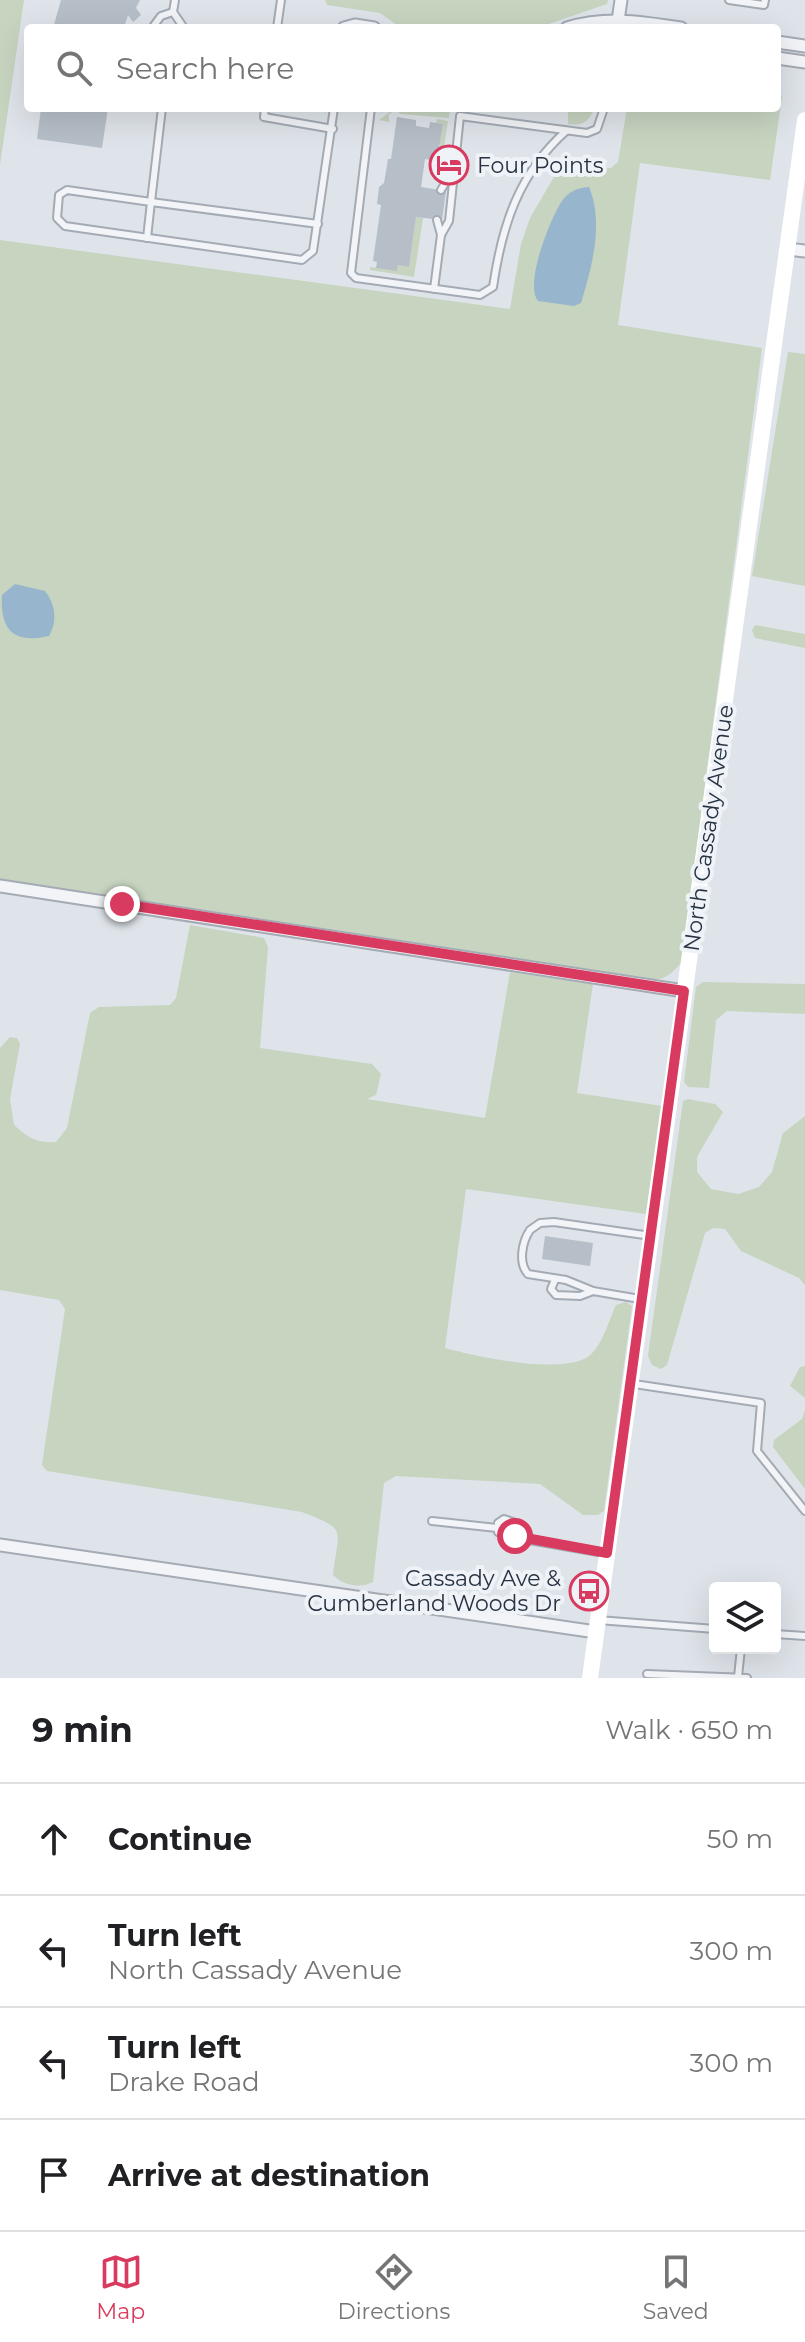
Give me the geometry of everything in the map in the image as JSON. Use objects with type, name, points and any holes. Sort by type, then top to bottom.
[{"type":"main road","name":"North Cassady Avenue","points":[[590,1678],[684,991],[796,250],[805,120]]},
{"type":"street","points":[[581,24],[592,21],[618,23],[621,0]]},
{"type":"street","points":[[781,43],[805,46]]},
{"type":"street","points":[[781,59],[805,62]]},
{"type":"street","points":[[0,886],[684,991]]},
{"type":"street","points":[[0,1545],[597,1626]]},
{"type":"lane","points":[[175,0],[173,12],[181,24]]},
{"type":"lane","points":[[278,24],[281,0]]},
{"type":"lane","points":[[730,0],[764,5],[765,0]]},
{"type":"lane","points":[[155,24],[161,16],[173,12]]},
{"type":"lane","points":[[147,238],[162,112]]},
{"type":"lane","points":[[265,112],[264,117],[333,129]]},
{"type":"lane","points":[[318,224],[67,190],[59,195],[57,218],[65,226],[302,260],[313,251],[318,224],[333,129],[334,112]]},
{"type":"lane","points":[[371,112],[351,273],[356,278],[480,295],[493,287],[504,229],[516,196],[534,164],[566,131]]},
{"type":"lane","points":[[441,235],[449,221],[460,116],[587,133],[597,129],[603,112]]},
{"type":"lane","points":[[441,190],[452,172]]},
{"type":"lane","points":[[434,289],[441,235],[437,220]]},
{"type":"lane","points":[[642,1300],[593,1291],[577,1282],[528,1274],[522,1267],[526,1236],[540,1223],[651,1236]]},
{"type":"lane","points":[[555,1280],[551,1289],[556,1295],[580,1296],[593,1291]]},
{"type":"lane","points":[[630,1383],[761,1403],[757,1451],[805,1511]]},
{"type":"lane","points":[[525,1538],[518,1524],[500,1520],[497,1528],[500,1534],[607,1553]]},
{"type":"lane","points":[[432,1521],[497,1528]]},
{"type":"lane","points":[[597,1626],[709,1629]]},
{"type":"lane","points":[[781,1634],[803,1636],[805,1626]]},
{"type":"lane","points":[[738,1677],[740,1654]]},
{"type":"lane","points":[[647,1674],[747,1678]]},
{"type":"green space","points":[[0,0],[24,0],[0,165]]},
{"type":"green space","points":[[325,0],[608,0],[607,4],[549,24],[395,24],[380,13],[327,5]]},
{"type":"green space","points":[[390,112],[393,112],[389,114],[389,122],[379,120]]},
{"type":"green space","points":[[398,112],[450,112],[449,118]]},
{"type":"green space","points":[[568,112],[593,112],[581,124],[568,124]]},
{"type":"green space","points":[[626,112],[780,112],[770,180],[640,163],[618,325],[762,348],[682,962],[676,969],[655,980],[0,882],[0,240],[510,309],[521,244],[530,218],[558,170],[570,166],[611,168],[618,162]]},
{"type":"green space","points":[[437,119],[448,121],[441,167],[437,161],[443,124],[436,123]]},
{"type":"green space","points":[[416,217],[423,218],[414,277],[370,270],[370,267],[396,270],[398,265],[409,267]]},
{"type":"green space","points":[[788,352],[805,354],[805,586],[752,576]]},
{"type":"green space","points":[[755,625],[805,634],[805,648],[755,638],[752,630]]},
{"type":"green space","points":[[190,925],[264,938],[268,947],[260,1048],[372,1064],[381,1074],[376,1095],[367,1099],[485,1118],[510,972],[593,984],[577,1093],[662,1106],[646,1214],[466,1189],[445,1348],[516,1362],[572,1363],[586,1358],[596,1348],[616,1305],[626,1302],[632,1306],[604,1511],[598,1515],[583,1515],[540,1484],[396,1476],[384,1483],[373,1582],[357,1585],[333,1575],[338,1540],[334,1528],[302,1512],[47,1471],[42,1465],[65,1309],[59,1300],[0,1290],[0,1048],[10,1037],[17,1038],[20,1044],[10,1099],[14,1125],[33,1139],[56,1142],[67,1128],[90,1013],[99,1007],[170,1005],[176,998]]},
{"type":"green space","points":[[703,982],[805,984],[805,1014],[727,1011],[716,1020],[709,1088],[688,1087],[684,1082],[696,987]]},
{"type":"green space","points":[[688,1099],[715,1104],[723,1112],[697,1157],[697,1172],[711,1189],[738,1194],[759,1187],[772,1172],[783,1133],[805,1116],[805,1285],[799,1278],[741,1251],[725,1229],[713,1228],[705,1233],[667,1365],[661,1369],[652,1365],[648,1356],[683,1101]]},
{"type":"green space","points":[[805,1366],[805,1398],[790,1386],[800,1367]]},
{"type":"green space","points":[[805,1410],[805,1489],[773,1447],[774,1440],[802,1419]]},
{"type":"water","points":[[589,187],[596,215],[595,245],[581,303],[574,306],[538,301],[534,281],[536,267],[551,222],[567,195]]},
{"type":"water","points":[[15,584],[45,591],[53,607],[54,618],[49,636],[18,636],[7,626],[2,595]]},
{"type":"building","points":[[61,0],[140,0],[136,8],[141,15],[133,22],[128,15],[125,24],[54,24]]},
{"type":"building","points":[[40,112],[107,112],[102,148],[37,139]]},
{"type":"building","points":[[397,117],[416,120],[416,126],[429,128],[430,122],[443,124],[437,161],[425,159],[421,187],[446,191],[442,220],[416,217],[409,267],[398,265],[397,271],[376,268],[377,262],[373,261],[381,205],[377,204],[379,187],[384,183],[388,159],[391,159]]},
{"type":"building","points":[[545,1236],[593,1243],[590,1266],[542,1259]]},
{"type":"place","name":"Four Points","points":[[449,165]]},
{"type":"place","name":"Cassady Ave & Cumberland Woods Dr","points":[[589,1591]]},
{"type":"route","points":[[122,904],[684,991],[607,1553],[515,1536]]}]
